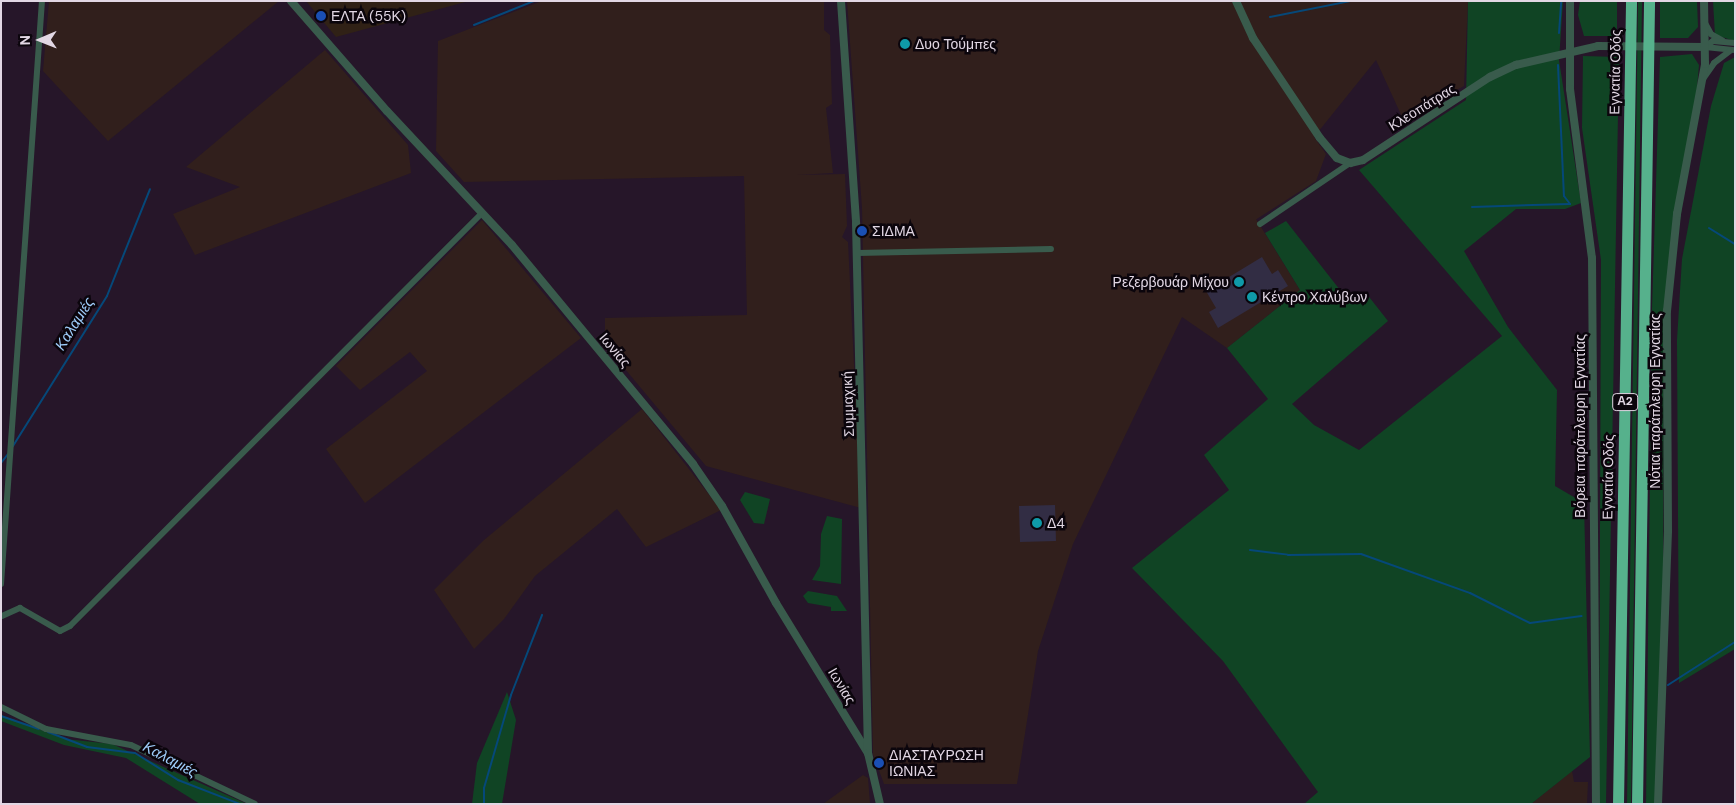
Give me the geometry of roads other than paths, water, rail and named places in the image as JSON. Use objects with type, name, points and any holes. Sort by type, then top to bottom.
[{"type":"highway","name":"Εγνατία Οδός","points":[[1618,804],[1631,1]]},
{"type":"highway","name":"Α2","points":[[1637,804],[1649,1]]},
{"type":"street","points":[[1,584],[42,1]]},
{"type":"street","name":"Ιωνίας","points":[[291,1],[482,213],[693,464],[722,506],[767,588],[868,753]]},
{"type":"street","name":"Συμμαχική","points":[[841,1],[857,253],[870,731],[868,753],[880,804]]},
{"type":"street","points":[[1236,1],[1253,38],[1316,132],[1334,156],[1350,163]]},
{"type":"street","name":"Βόρεια παράπλευρη Εγνατίας","points":[[1570,1],[1568,51],[1572,108],[1592,258],[1596,804]]},
{"type":"street","name":"Νότια παράπλευρη Εγνατίας","points":[[1658,804],[1667,568],[1668,292],[1677,214],[1703,80],[1704,1]]},
{"type":"street","points":[[1704,21],[1711,34],[1723,41],[1735,43]]},
{"type":"street","points":[[1704,47],[1723,41]]},
{"type":"street","name":"Κλεοπάτρας","points":[[1350,163],[1364,160],[1498,72],[1568,51],[1613,45],[1704,47]]},
{"type":"street","points":[[1704,47],[1732,51]]},
{"type":"street","points":[[1703,80],[1714,63],[1732,51]]},
{"type":"street","points":[[1260,224],[1350,163]]},
{"type":"street","points":[[2,616],[20,608],[60,631],[70,626],[482,213]]},
{"type":"street","points":[[857,253],[1051,249]]},
{"type":"street","points":[[1,707],[46,729],[131,745],[255,804]]},
{"type":"street","points":[[856,733],[870,731]]},
{"type":"waterway","points":[[474,25],[534,1]]},
{"type":"waterway","points":[[1270,17],[1351,1]]},
{"type":"waterway","points":[[1559,33],[1561,1]]},
{"type":"waterway","points":[[1558,65],[1564,196],[1570,204]]},
{"type":"waterway","name":"Καλαμιές","points":[[13,446],[107,296],[150,189]]},
{"type":"waterway","points":[[1472,207],[1570,204]]},
{"type":"waterway","points":[[1709,228],[1735,244]]},
{"type":"waterway","name":"Καλαμιές","points":[[1,463],[8,454]]},
{"type":"waterway","points":[[1250,550],[1288,555],[1361,554],[1470,593],[1530,623],[1582,616]]},
{"type":"waterway","name":"Καλαμιές","points":[[484,804],[484,788],[511,695],[542,615]]},
{"type":"waterway","points":[[1668,685],[1735,642]]},
{"type":"waterway","name":"Καλαμιές","points":[[1,716],[39,729]]},
{"type":"waterway","name":"Καλαμιές","points":[[48,732],[87,747],[135,753],[178,780],[240,804]]},
{"type":"place","name":"ΕΛΤΑ (55Κ)","points":[[321,16]]},
{"type":"place","name":"Δυο Τούμπες","points":[[905,44]]},
{"type":"place","name":"ΣΙΔΜΑ","points":[[862,231]]},
{"type":"place","name":"Ρεζερβουάρ Μίχου","points":[[1239,282]]},
{"type":"place","name":"Κέντρο Χαλύβων","points":[[1252,297]]},
{"type":"place","name":"Δ4","points":[[1037,523]]},
{"type":"place","name":"ΔΙΑΣΤΑΥΡΩΣΗ ΙΩΝΙΑΣ","points":[[879,763]]}]
